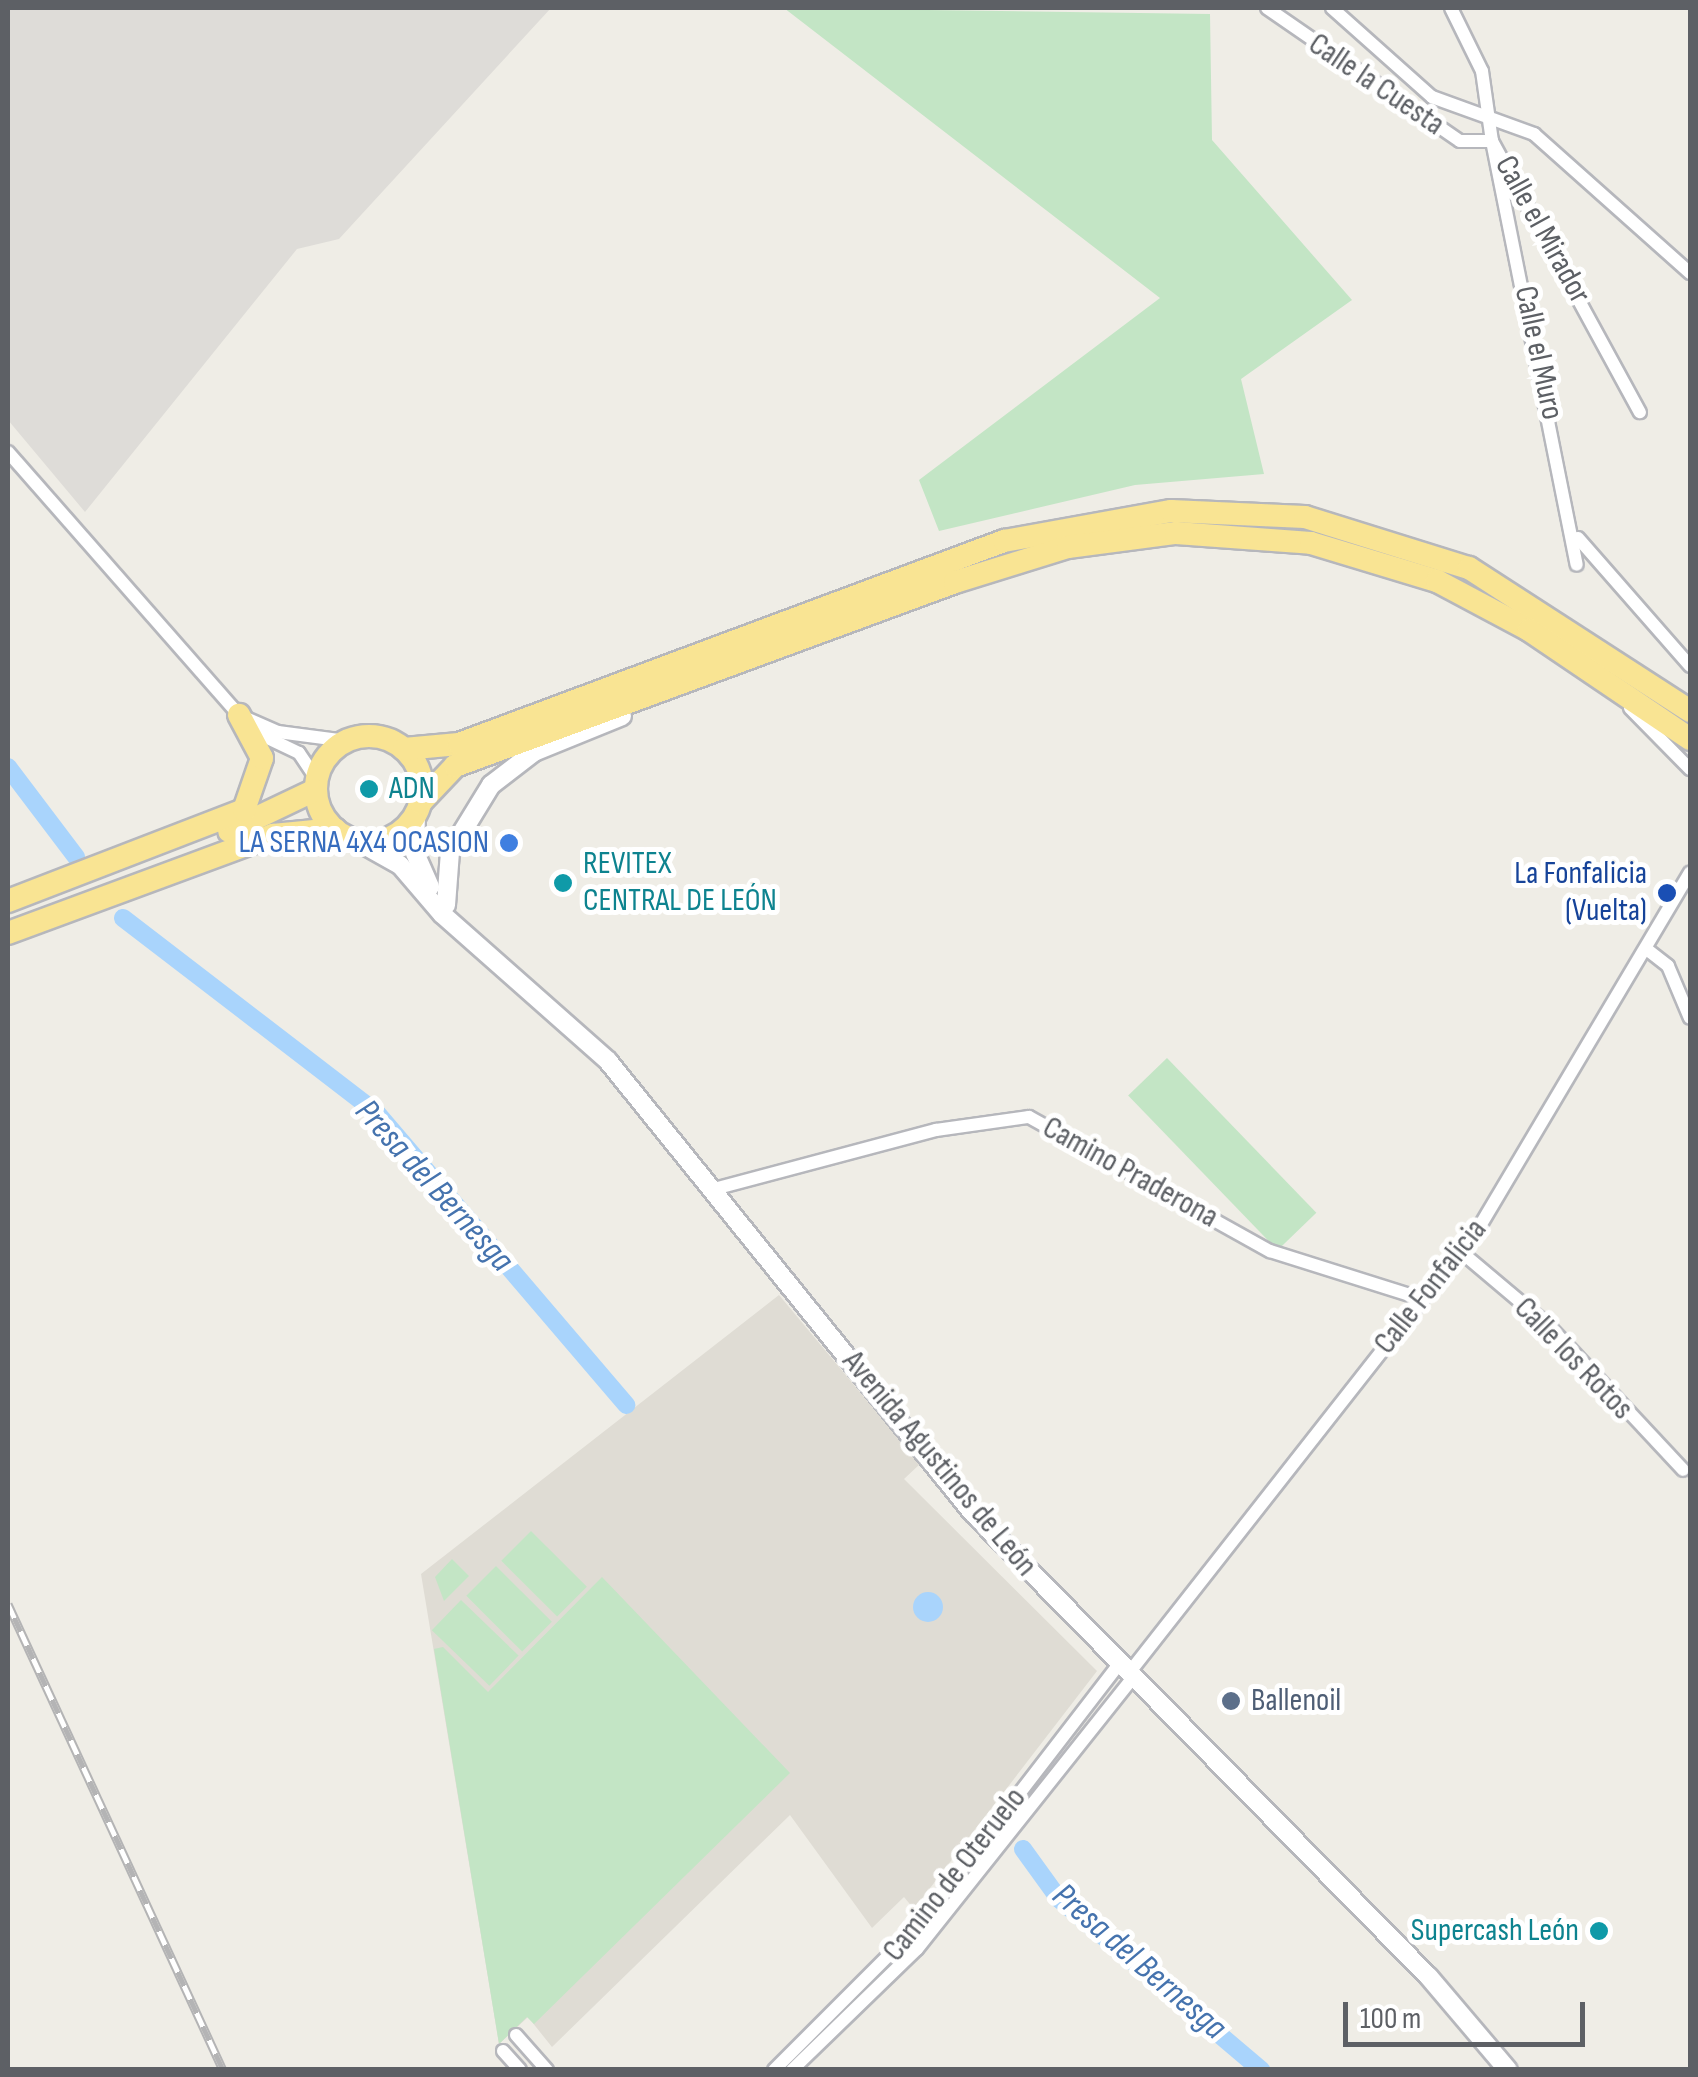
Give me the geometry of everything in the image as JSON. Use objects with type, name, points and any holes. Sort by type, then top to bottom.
[{"type":"highway","points":[[404,749],[448,747],[1004,541],[1171,510],[1305,518],[1469,568],[1690,711]]},
{"type":"highway","points":[[8,933],[273,834],[390,837],[455,766],[786,644],[1068,548],[1242,534],[1350,551],[1421,575],[1596,674],[1690,739]]},
{"type":"highway","points":[[8,901],[244,810],[263,773],[245,722]]},
{"type":"highway","points":[[8,914],[278,812],[316,785],[346,740],[380,737],[404,749],[419,771],[418,808]]},
{"type":"highway","points":[[316,785],[345,834]]},
{"type":"street","name":"Calle la Cuesta","points":[[1267,8],[1460,141],[1492,142]]},
{"type":"street","name":"Calle el Mirador","points":[[1332,8],[1418,88],[1458,109],[1489,112],[1492,142],[1640,412]]},
{"type":"street","points":[[1451,8],[1477,56],[1489,112],[1534,134],[1690,273]]},
{"type":"street","name":"Calle el Muro","points":[[1492,142],[1578,538],[1577,565]]},
{"type":"street","points":[[8,452],[245,722],[299,753],[316,785]]},
{"type":"street","points":[[1578,538],[1690,666]]},
{"type":"street","points":[[446,906],[442,880],[463,825],[519,760],[786,644]]},
{"type":"street","points":[[1596,674],[1690,769]]},
{"type":"street","points":[[245,722],[278,732],[346,740]]},
{"type":"street","name":"Avenida Agustinos de León","points":[[418,808],[418,866],[468,933]]},
{"type":"street","name":"Avenida Agustinos de León","points":[[345,834],[400,865],[608,1061],[972,1512],[1508,2070]]},
{"type":"street","name":"Calle Fonfalicia","points":[[1127,1671],[1460,1251],[1648,951],[1690,873]]},
{"type":"street","points":[[1648,951],[1668,966],[1690,1018]]},
{"type":"street","name":"Camino Praderona","points":[[714,1189],[936,1130],[1029,1117],[1270,1251],[1422,1299]]},
{"type":"street","name":"Calle los Rotos","points":[[1460,1251],[1548,1325],[1683,1470]]},
{"type":"street","name":"Camino de Oteruelo","points":[[774,2070],[915,1929],[1127,1671]]},
{"type":"street","name":"Camino de Oteruelo","points":[[792,2070],[917,1949],[1127,1671]]},
{"type":"street","points":[[516,2035],[548,2070]]},
{"type":"street","points":[[503,2051],[520,2070]]},
{"type":"shaded area","points":[[8,8],[551,8],[339,239],[297,249],[85,512],[8,420]]},
{"type":"shaded area","points":[[779,1295],[920,1464],[904,1479],[1097,1671],[914,1909],[904,1897],[872,1928],[790,1815],[552,2047],[528,2017],[499,2044],[421,1574]]},
{"type":"green space","points":[[784,8],[1210,14],[1212,140],[1352,300],[1241,379],[1264,474],[1135,485],[939,531],[919,480],[1160,298]]},
{"type":"green space","points":[[1167,1058],[1316,1213],[1278,1250],[1128,1096]]},
{"type":"green space","points":[[531,1531],[587,1587],[557,1617],[501,1561]]},
{"type":"green space","points":[[452,1559],[469,1576],[444,1601],[435,1577]]},
{"type":"green space","points":[[496,1566],[552,1622],[522,1652],[466,1596]]},
{"type":"green space","points":[[602,1577],[790,1773],[534,2024],[527,2017],[499,2044],[434,1649],[443,1647],[488,1692]]},
{"type":"green space","points":[[461,1600],[519,1656],[489,1686],[432,1630]]},
{"type":"water","points":[[928,1592],[939,1596],[943,1607],[939,1618],[928,1622],[917,1618],[913,1607],[917,1596]]},
{"type":"waterway","name":"Presa del Bernesga","points":[[8,767],[76,857]]},
{"type":"waterway","name":"Presa del Bernesga","points":[[123,918],[377,1113],[626,1405]]},
{"type":"waterway","name":"Presa del Bernesga","points":[[1023,1849],[1059,1899],[1261,2070]]},
{"type":"railway","points":[[8,1604],[223,2070]]},
{"type":"place","name":"ADN","points":[[369,789]]},
{"type":"place","name":"LA SERNA 4X4 OCASION","points":[[509,843]]},
{"type":"place","name":"REVITEX CENTRAL DE LEÓN","points":[[563,883]]},
{"type":"place","name":"La Fonfalicia (Vuelta)","points":[[1667,893]]},
{"type":"place","name":"Ballenoil","points":[[1231,1701]]},
{"type":"place","name":"Supercash León","points":[[1599,1931]]}]
